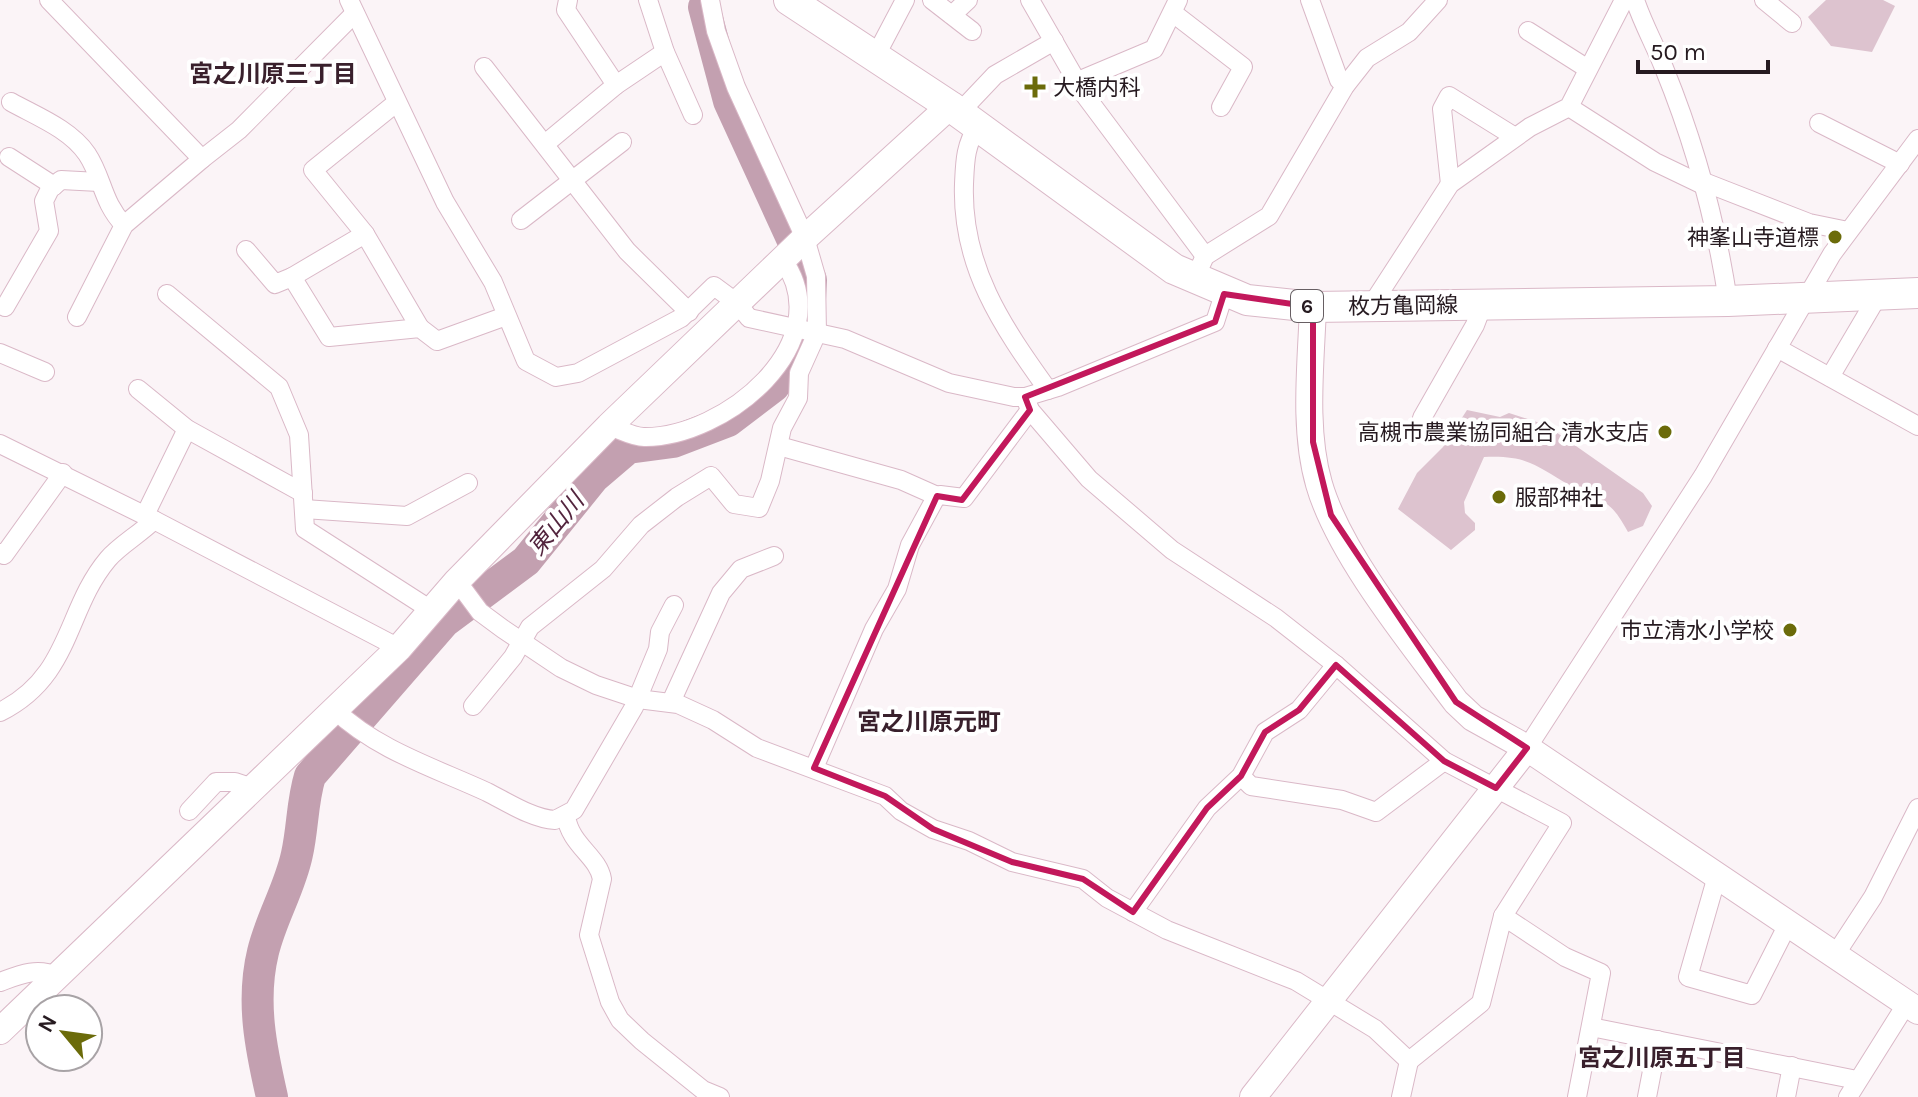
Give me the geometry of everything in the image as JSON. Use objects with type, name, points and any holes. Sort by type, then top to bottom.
[{"type":"main road","name":"枚方亀岡線","points":[[789,0],[962,115],[1174,269],[1200,268],[1224,294],[1272,305],[1313,307],[1728,301],[1918,293]]},
{"type":"street","points":[[49,0],[202,159]]},
{"type":"street","points":[[568,0],[566,10],[616,85]]},
{"type":"street","points":[[648,0],[665,52],[693,115]]},
{"type":"street","points":[[609,426],[643,437],[672,432],[720,415],[776,371],[805,330],[792,250],[716,31],[710,0]]},
{"type":"street","points":[[875,57],[905,0]]},
{"type":"street","points":[[932,0],[972,31]]},
{"type":"street","points":[[952,15],[968,0]]},
{"type":"street","points":[[1030,0],[1078,81],[1200,268],[1269,216],[1345,86],[1367,58],[1409,32],[1438,0]]},
{"type":"street","points":[[1310,0],[1339,80],[1345,86]]},
{"type":"street","points":[[1371,306],[1450,184],[1515,137],[1569,107],[1624,0]]},
{"type":"street","points":[[1635,0],[1664,67],[1705,184],[1728,301]]},
{"type":"street","points":[[1764,0],[1792,23]]},
{"type":"street","points":[[1078,81],[1154,49],[1176,6],[1243,67],[1221,107]]},
{"type":"street","points":[[77,317],[124,225],[239,130],[351,7],[445,202],[493,282],[526,361],[556,377],[597,365],[689,312],[714,286],[737,303],[749,318],[845,339],[949,383],[1027,404],[1089,479],[1172,550],[1227,583],[1336,665],[1444,761],[1562,823],[1503,916],[1481,1003],[1409,1061],[1401,1097]]},
{"type":"street","points":[[1528,31],[1588,69]]},
{"type":"street","points":[[0,1031],[253,788],[348,721],[399,648],[431,610],[467,594],[609,426],[792,250],[962,115],[995,75],[1054,41]]},
{"type":"street","points":[[545,144],[616,85],[665,52]]},
{"type":"street","points":[[484,67],[627,251],[689,312]]},
{"type":"street","points":[[1450,184],[1442,109],[1449,96],[1515,137]]},
{"type":"street","points":[[11,102],[72,137],[88,155],[109,209],[124,225]]},
{"type":"street","points":[[396,103],[313,170],[365,234],[428,338],[437,341],[506,316]]},
{"type":"street","points":[[1569,107],[1655,162],[1809,223],[1848,231]]},
{"type":"street","points":[[962,115],[968,140],[964,201],[973,264],[992,305],[1048,390]]},
{"type":"street","points":[[1819,123],[1900,164]]},
{"type":"street","points":[[1253,1097],[1527,748],[1703,476],[1848,231],[1918,139]]},
{"type":"street","points":[[521,220],[622,142]]},
{"type":"street","points":[[9,157],[54,186]]},
{"type":"street","points":[[5,307],[49,231],[44,201],[54,186],[61,180],[99,182]]},
{"type":"street","points":[[246,250],[275,284],[365,234]]},
{"type":"street","points":[[473,706],[513,657],[520,641],[548,612],[603,569],[641,525],[677,497],[711,476],[734,504],[759,508],[782,428],[798,398],[805,330],[816,276],[792,250]]},
{"type":"street","points":[[292,277],[329,337],[420,328]]},
{"type":"street","points":[[167,294],[279,387],[299,435],[305,529],[431,610]]},
{"type":"street","points":[[779,446],[901,480],[937,496],[964,498],[1027,404],[1048,390],[1215,322],[1224,294]]},
{"type":"street","points":[[1830,377],[1879,294]]},
{"type":"street","points":[[1422,418],[1475,325],[1483,304]]},
{"type":"street","points":[[1313,307],[1313,442],[1318,483],[1331,515],[1363,570],[1456,702],[1473,718],[1527,748],[1912,1007],[1857,1080],[1848,1097]]},
{"type":"street","points":[[1777,348],[1918,426]]},
{"type":"street","points":[[0,353],[45,372]]},
{"type":"street","points":[[138,389],[187,429],[304,501],[407,516],[468,483]]},
{"type":"street","points":[[0,712],[11,707],[53,667],[108,558],[149,517],[187,429]]},
{"type":"street","points":[[0,444],[63,473],[399,648]]},
{"type":"street","points":[[0,553],[4,555],[63,473]]},
{"type":"street","points":[[814,768],[874,629],[897,589],[910,545],[937,496]]},
{"type":"street","points":[[671,702],[721,593],[741,569],[774,556]]},
{"type":"street","points":[[467,594],[520,641],[596,685],[638,699],[671,702],[713,720],[757,748],[885,796],[901,811],[933,829],[969,841],[1012,862],[1083,879],[1107,898],[1167,930],[1246,958],[1328,999],[1375,1029],[1409,1061]]},
{"type":"street","points":[[348,721],[548,820],[566,816],[586,792],[638,699],[658,649],[660,632],[674,605]]},
{"type":"street","points":[[1133,912],[1207,808],[1241,776],[1265,732],[1299,710],[1336,665]]},
{"type":"street","points":[[1241,776],[1251,786],[1342,800],[1376,812],[1444,761]]},
{"type":"street","points":[[189,811],[216,782],[235,782],[253,788]]},
{"type":"street","points":[[1835,955],[1873,897],[1918,808]]},
{"type":"street","points":[[566,816],[568,830],[600,870],[602,879],[589,935],[610,1002],[620,1020],[642,1041],[703,1090],[720,1097]]},
{"type":"street","points":[[1717,876],[1688,977],[1752,995],[1788,924]]},
{"type":"street","points":[[1503,916],[1565,957],[1601,973],[1577,1097]]},
{"type":"street","points":[[0,982],[23,973],[46,971],[56,976]]},
{"type":"street","points":[[1591,1027],[1857,1080]]},
{"type":"street","points":[[1647,1097],[1658,1040]]},
{"type":"street","points":[[1786,1097],[1792,1066]]},
{"type":"highlighted area","points":[[1224,294],[1313,307],[1313,442],[1331,515],[1456,702],[1527,748],[1496,788],[1444,761],[1336,665],[1299,710],[1265,732],[1241,776],[1207,808],[1133,912],[1083,879],[1012,862],[933,829],[885,796],[814,768],[930,508],[937,496],[962,500],[1030,410],[1025,397],[1215,322]]},
{"type":"shaded area","points":[[1826,0],[1883,0],[1895,6],[1872,52],[1831,46],[1808,17]]},
{"type":"shaded area","points":[[1467,410],[1500,417],[1509,413],[1546,425],[1643,493],[1652,506],[1643,526],[1628,532],[1616,512],[1604,502],[1531,463],[1511,458],[1484,457],[1464,502],[1465,513],[1475,523],[1475,530],[1451,550],[1398,509],[1417,473],[1443,447]]},
{"type":"waterway","name":"東山川","points":[[272,1097],[259,1025],[259,970],[266,939],[294,867],[310,776],[444,622],[526,561],[594,477],[628,448],[673,442],[728,421],[774,386],[798,351],[809,318],[811,280],[729,101],[704,7]]},
{"type":"place","name":"大橋内科","points":[[1035,87]]},
{"type":"place","name":"神峯山寺道標","points":[[1835,237]]},
{"type":"place","name":"高槻市農業協同組合 清水支店","points":[[1665,432]]},
{"type":"place","name":"服部神社","points":[[1499,497]]},
{"type":"place","name":"市立清水小学校","points":[[1790,630]]},
{"type":"district","name":"宮之川原三丁目","points":[[273,74]]},
{"type":"district","name":"宮之川原元町","points":[[929,722]]},
{"type":"district","name":"宮之川原五丁目","points":[[1662,1058]]}]
